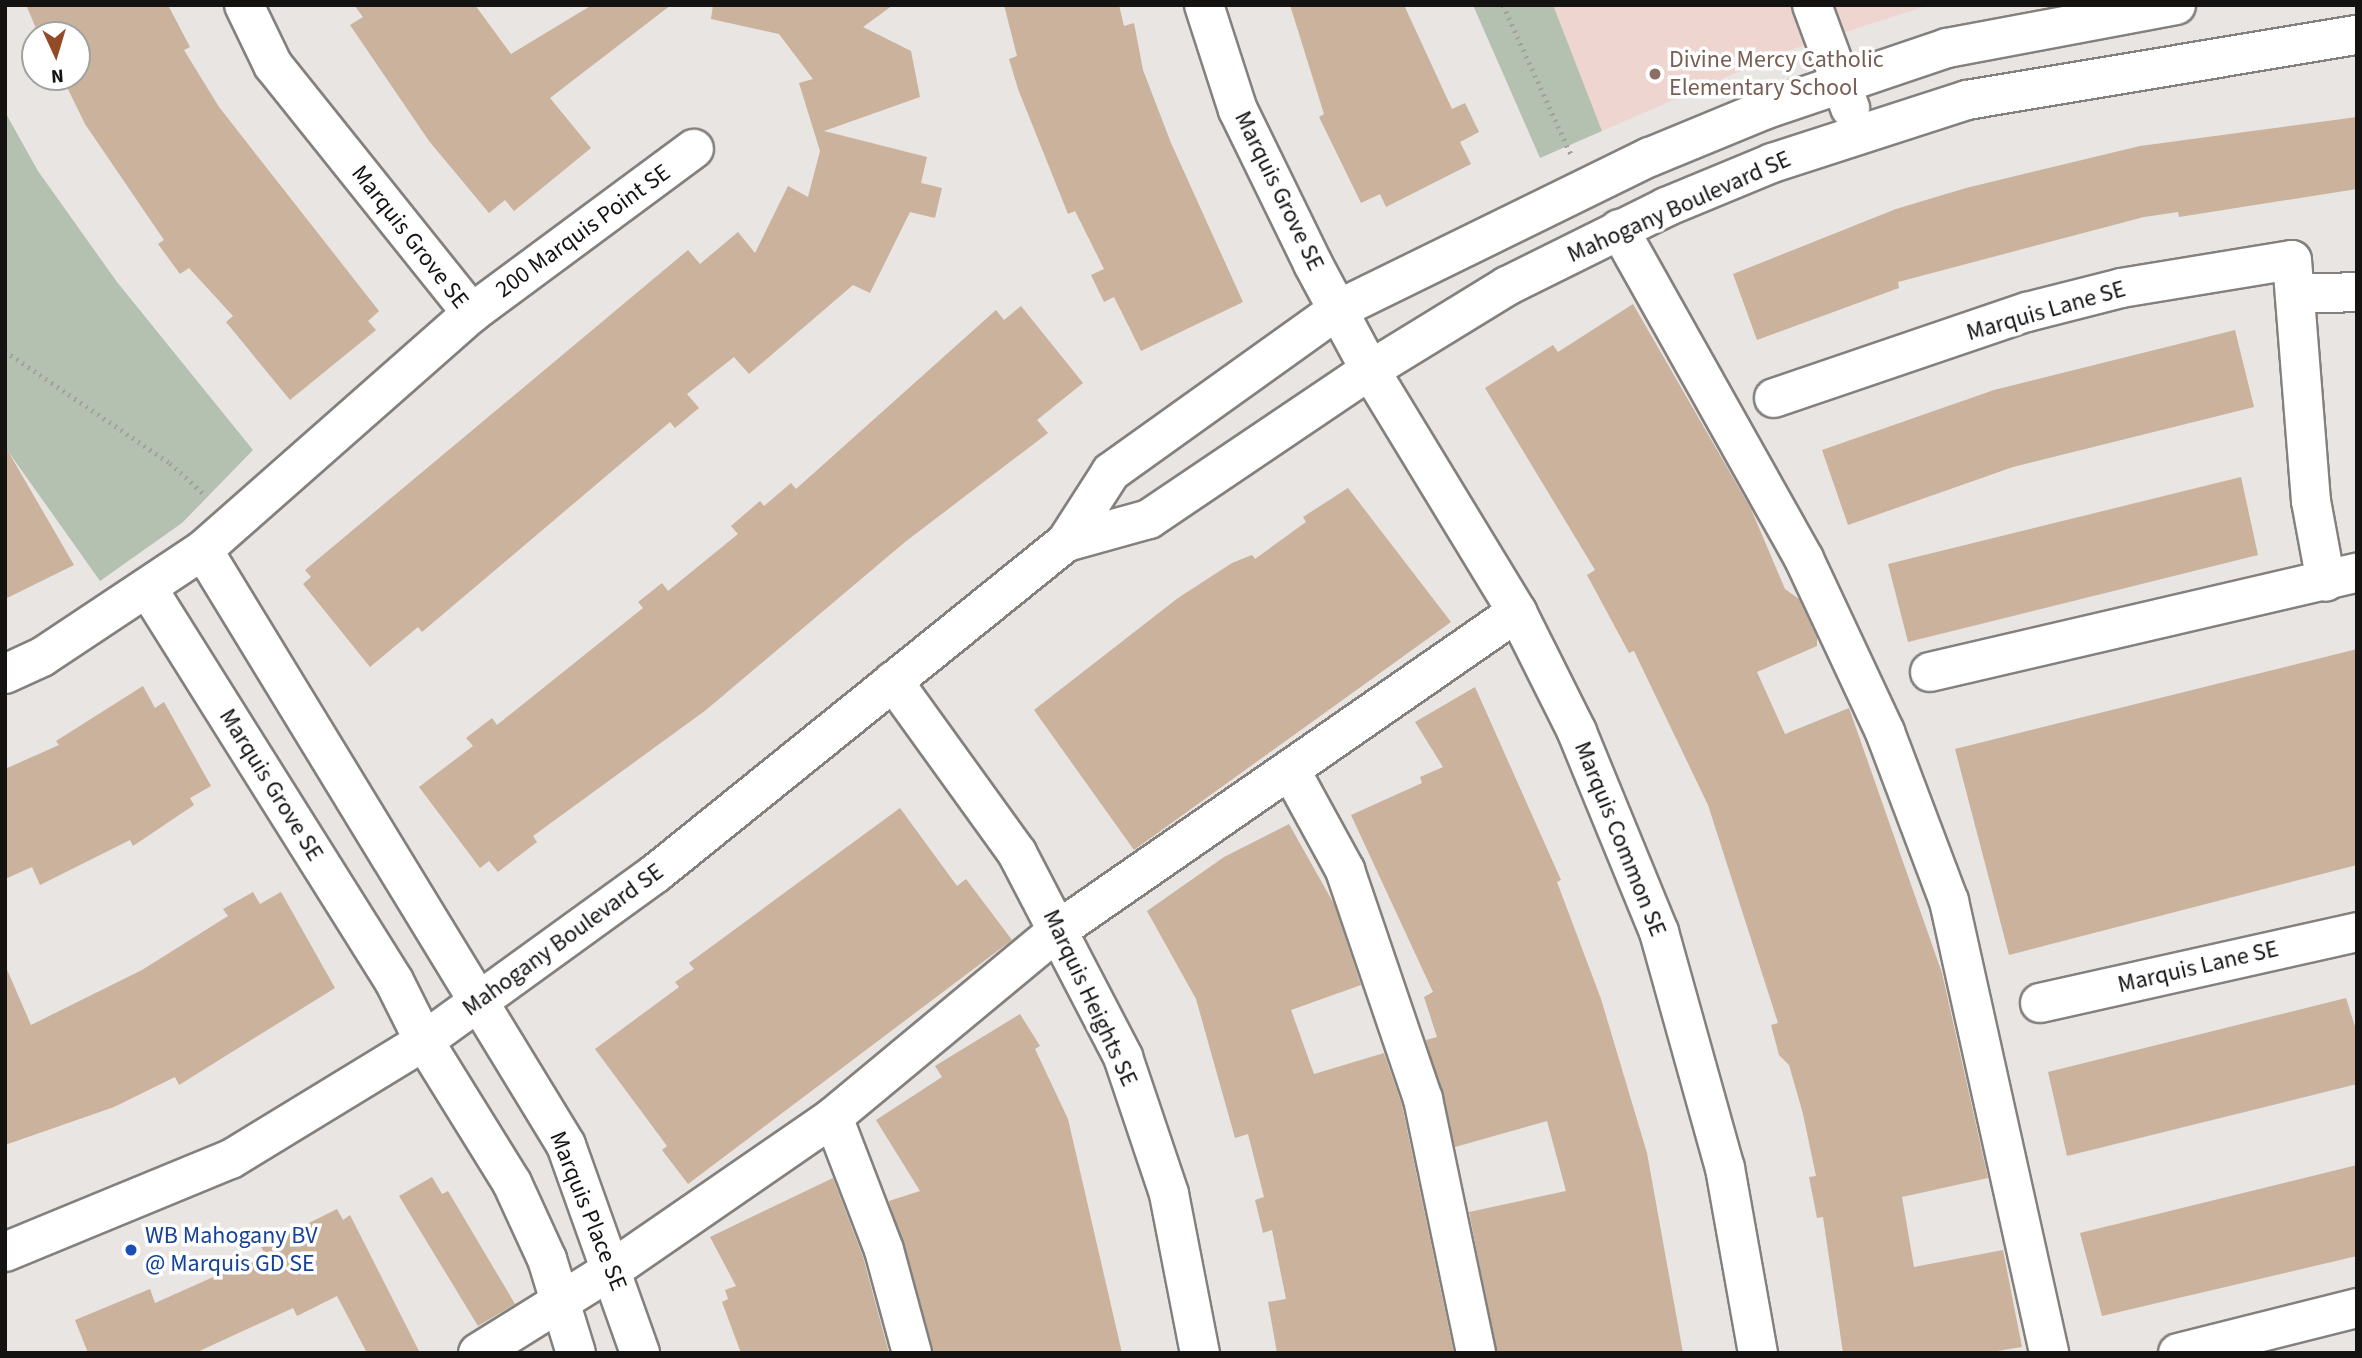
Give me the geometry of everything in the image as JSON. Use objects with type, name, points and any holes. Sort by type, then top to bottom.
[{"type":"street","name":"Marquis Grove SE","points":[[244,5],[274,65],[472,313],[203,550],[148,589],[394,981],[424,1041]]},
{"type":"street","name":"Marquis Grove SE","points":[[1204,5],[1238,110],[1337,310],[1370,369]]},
{"type":"street","points":[[1812,5],[1859,133]]},
{"type":"street","name":"Mahogany Boulevard SE","points":[[5,1252],[231,1159],[424,1041],[478,1003],[656,873],[1066,542],[1111,472],[1337,310],[1650,157],[1842,84],[1947,48],[2176,5]]},
{"type":"street","name":"Mahogany Boulevard SE","points":[[1066,542],[1149,519],[1370,369],[1507,286],[1619,229],[1772,163],[1967,100],[2357,35]]},
{"type":"street","name":"200 Marquis Point SE","points":[[472,313],[694,149]]},
{"type":"street","points":[[1619,229],[1804,559],[1885,732],[1949,901],[2049,1353]]},
{"type":"street","name":"Marquis Lane SE","points":[[1774,398],[2027,312],[2121,288],[2292,260],[2311,501],[2342,578],[1930,672]]},
{"type":"street","points":[[2295,294],[2357,292]]},
{"type":"street","name":"Marquis Common SE","points":[[1370,369],[1517,612],[1577,732],[1659,932],[1725,1168],[1758,1353]]},
{"type":"street","points":[[203,550],[447,942],[478,1003]]},
{"type":"street","points":[[5,674],[42,657],[148,589]]},
{"type":"street","points":[[478,1353],[613,1269],[833,1117],[1061,928],[1292,773],[1517,612]]},
{"type":"street","name":"Marquis Heights SE","points":[[893,681],[1017,853],[1061,928],[1123,1057],[1169,1194],[1200,1353]]},
{"type":"street","points":[[1292,773],[1345,870],[1423,1098],[1476,1353]]},
{"type":"street","name":"Marquis Lane SE","points":[[2040,1003],[2357,932]]},
{"type":"street","name":"Marquis Place SE","points":[[478,1003],[566,1145],[613,1269],[640,1353]]},
{"type":"street","points":[[424,1041],[512,1183],[562,1300],[576,1353]]},
{"type":"street","points":[[833,1117],[884,1250],[912,1353]]},
{"type":"street","points":[[2178,1353],[2357,1307]]},
{"type":"path","points":[[1503,5],[1573,158]]},
{"type":"path","points":[[5,351],[170,463],[215,503]]},
{"type":"shaded area","name":"Divine Mercy Catholic Elementary School","points":[[1553,5],[1929,5],[1781,53],[1602,131]]},
{"type":"green space","points":[[1473,5],[1553,5],[1602,131],[1540,158]]},
{"type":"green space","points":[[5,112],[38,171],[117,282],[253,450],[182,523],[100,581],[5,447]]},
{"type":"building","points":[[26,5],[168,5],[190,47],[184,50],[219,107],[379,311],[368,321],[376,330],[290,400],[226,322],[233,316],[189,268],[180,274],[158,244],[164,240],[85,124],[69,91],[91,91],[91,21],[33,21]]},
{"type":"building","points":[[354,5],[475,5],[511,54],[592,5],[671,5],[550,98],[591,148],[514,211],[505,200],[489,213],[429,141],[350,25],[363,17]]},
{"type":"building","points":[[713,5],[893,5],[863,27],[911,51],[920,97],[824,131],[927,157],[921,183],[942,188],[935,218],[910,212],[870,293],[853,285],[749,374],[734,357],[687,394],[699,408],[675,428],[670,422],[422,632],[418,627],[370,667],[303,584],[311,577],[305,570],[688,250],[700,264],[738,232],[755,253],[788,186],[808,197],[820,151],[799,83],[813,79],[779,34],[711,19]]},
{"type":"building","points":[[1004,5],[1119,5],[1124,26],[1134,23],[1143,70],[1171,143],[1243,302],[1141,351],[1114,297],[1104,302],[1091,275],[1104,269],[1075,211],[1068,214],[1018,89],[1009,59],[1017,56]]},
{"type":"building","points":[[1290,5],[1404,5],[1452,109],[1465,103],[1479,132],[1460,142],[1471,164],[1386,207],[1380,194],[1361,203],[1319,117],[1324,114]]},
{"type":"building","points":[[2357,117],[2357,189],[2179,217],[2178,212],[2144,217],[1898,282],[1899,288],[1757,340],[1733,274],[1896,209],[1966,188],[2140,146]]},
{"type":"building","points":[[1633,304],[1751,509],[1785,589],[1799,599],[1817,638],[1817,646],[1757,672],[1785,734],[1849,708],[1942,973],[1988,1178],[1902,1197],[1914,1267],[2003,1250],[2022,1347],[1985,1353],[1843,1353],[1823,1217],[1817,1218],[1809,1177],[1816,1176],[1803,1114],[1789,1065],[1779,1055],[1771,1025],[1778,1023],[1708,805],[1634,651],[1629,653],[1587,575],[1595,570],[1485,388],[1553,345],[1558,352]]},
{"type":"building","points":[[1021,306],[1083,383],[1037,420],[1048,433],[905,542],[706,710],[533,836],[537,842],[498,872],[489,861],[480,868],[419,787],[473,746],[466,738],[492,718],[497,725],[643,608],[638,602],[662,583],[668,591],[738,534],[731,526],[760,501],[764,506],[791,483],[796,489],[996,310],[1004,320]]},
{"type":"building","points":[[2235,330],[2254,407],[2013,467],[1848,525],[1822,450],[1994,390]]},
{"type":"building","points":[[5,446],[74,565],[5,599]]},
{"type":"building","points":[[2241,477],[2258,555],[1908,642],[1888,564]]},
{"type":"building","points":[[1348,488],[1451,622],[1134,850],[1034,710],[1178,598],[1232,563],[1252,555],[1255,559],[1306,522],[1303,517]]},
{"type":"building","points":[[2357,649],[2357,865],[2009,955],[1955,749]]},
{"type":"building","points":[[143,686],[155,708],[164,702],[211,786],[190,798],[194,805],[133,846],[130,840],[40,885],[32,867],[5,879],[5,769],[59,745],[56,741]]},
{"type":"building","points":[[1475,687],[1561,880],[1557,882],[1601,999],[1647,1153],[1683,1353],[1497,1353],[1469,1212],[1566,1191],[1547,1121],[1455,1147],[1426,1040],[1437,1037],[1424,997],[1433,992],[1351,815],[1422,783],[1420,777],[1443,767],[1415,722]]},
{"type":"building","points":[[900,808],[957,886],[966,879],[1012,940],[688,1184],[662,1150],[667,1146],[595,1049],[679,987],[675,982],[694,969],[689,963]]},
{"type":"building","points":[[1289,824],[1334,904],[1361,985],[1291,1010],[1314,1074],[1384,1053],[1402,1105],[1454,1353],[1277,1353],[1268,1302],[1286,1299],[1272,1230],[1263,1233],[1255,1200],[1264,1197],[1248,1134],[1235,1138],[1196,999],[1147,911],[1224,857]]},
{"type":"building","points":[[253,892],[260,904],[281,892],[335,988],[179,1085],[175,1077],[114,1107],[5,1145],[5,965],[31,1025],[142,970],[228,916],[223,909]]},
{"type":"building","points":[[2346,998],[2357,1033],[2357,1084],[2067,1156],[2048,1072]]},
{"type":"building","points":[[1020,1014],[1040,1046],[1035,1049],[1068,1119],[1122,1353],[933,1353],[889,1201],[920,1191],[876,1120],[942,1077],[935,1066]]},
{"type":"building","points":[[2357,1165],[2357,1256],[2102,1316],[2080,1233]]},
{"type":"building","points":[[432,1177],[442,1194],[448,1191],[515,1304],[478,1326],[399,1196]]},
{"type":"building","points":[[833,1178],[863,1257],[889,1353],[741,1353],[722,1302],[728,1299],[725,1290],[736,1286],[710,1237]]},
{"type":"building","points":[[337,1209],[343,1220],[350,1215],[420,1353],[367,1353],[337,1296],[297,1316],[293,1308],[195,1353],[88,1353],[75,1320],[150,1289],[155,1303],[265,1254],[261,1247]]},
{"type":"place","name":"Divine Mercy Catholic Elementary School","points":[[1655,74]]},
{"type":"place","name":"WB Mahogany BV @ Marquis GD SE","points":[[131,1250]]}]
